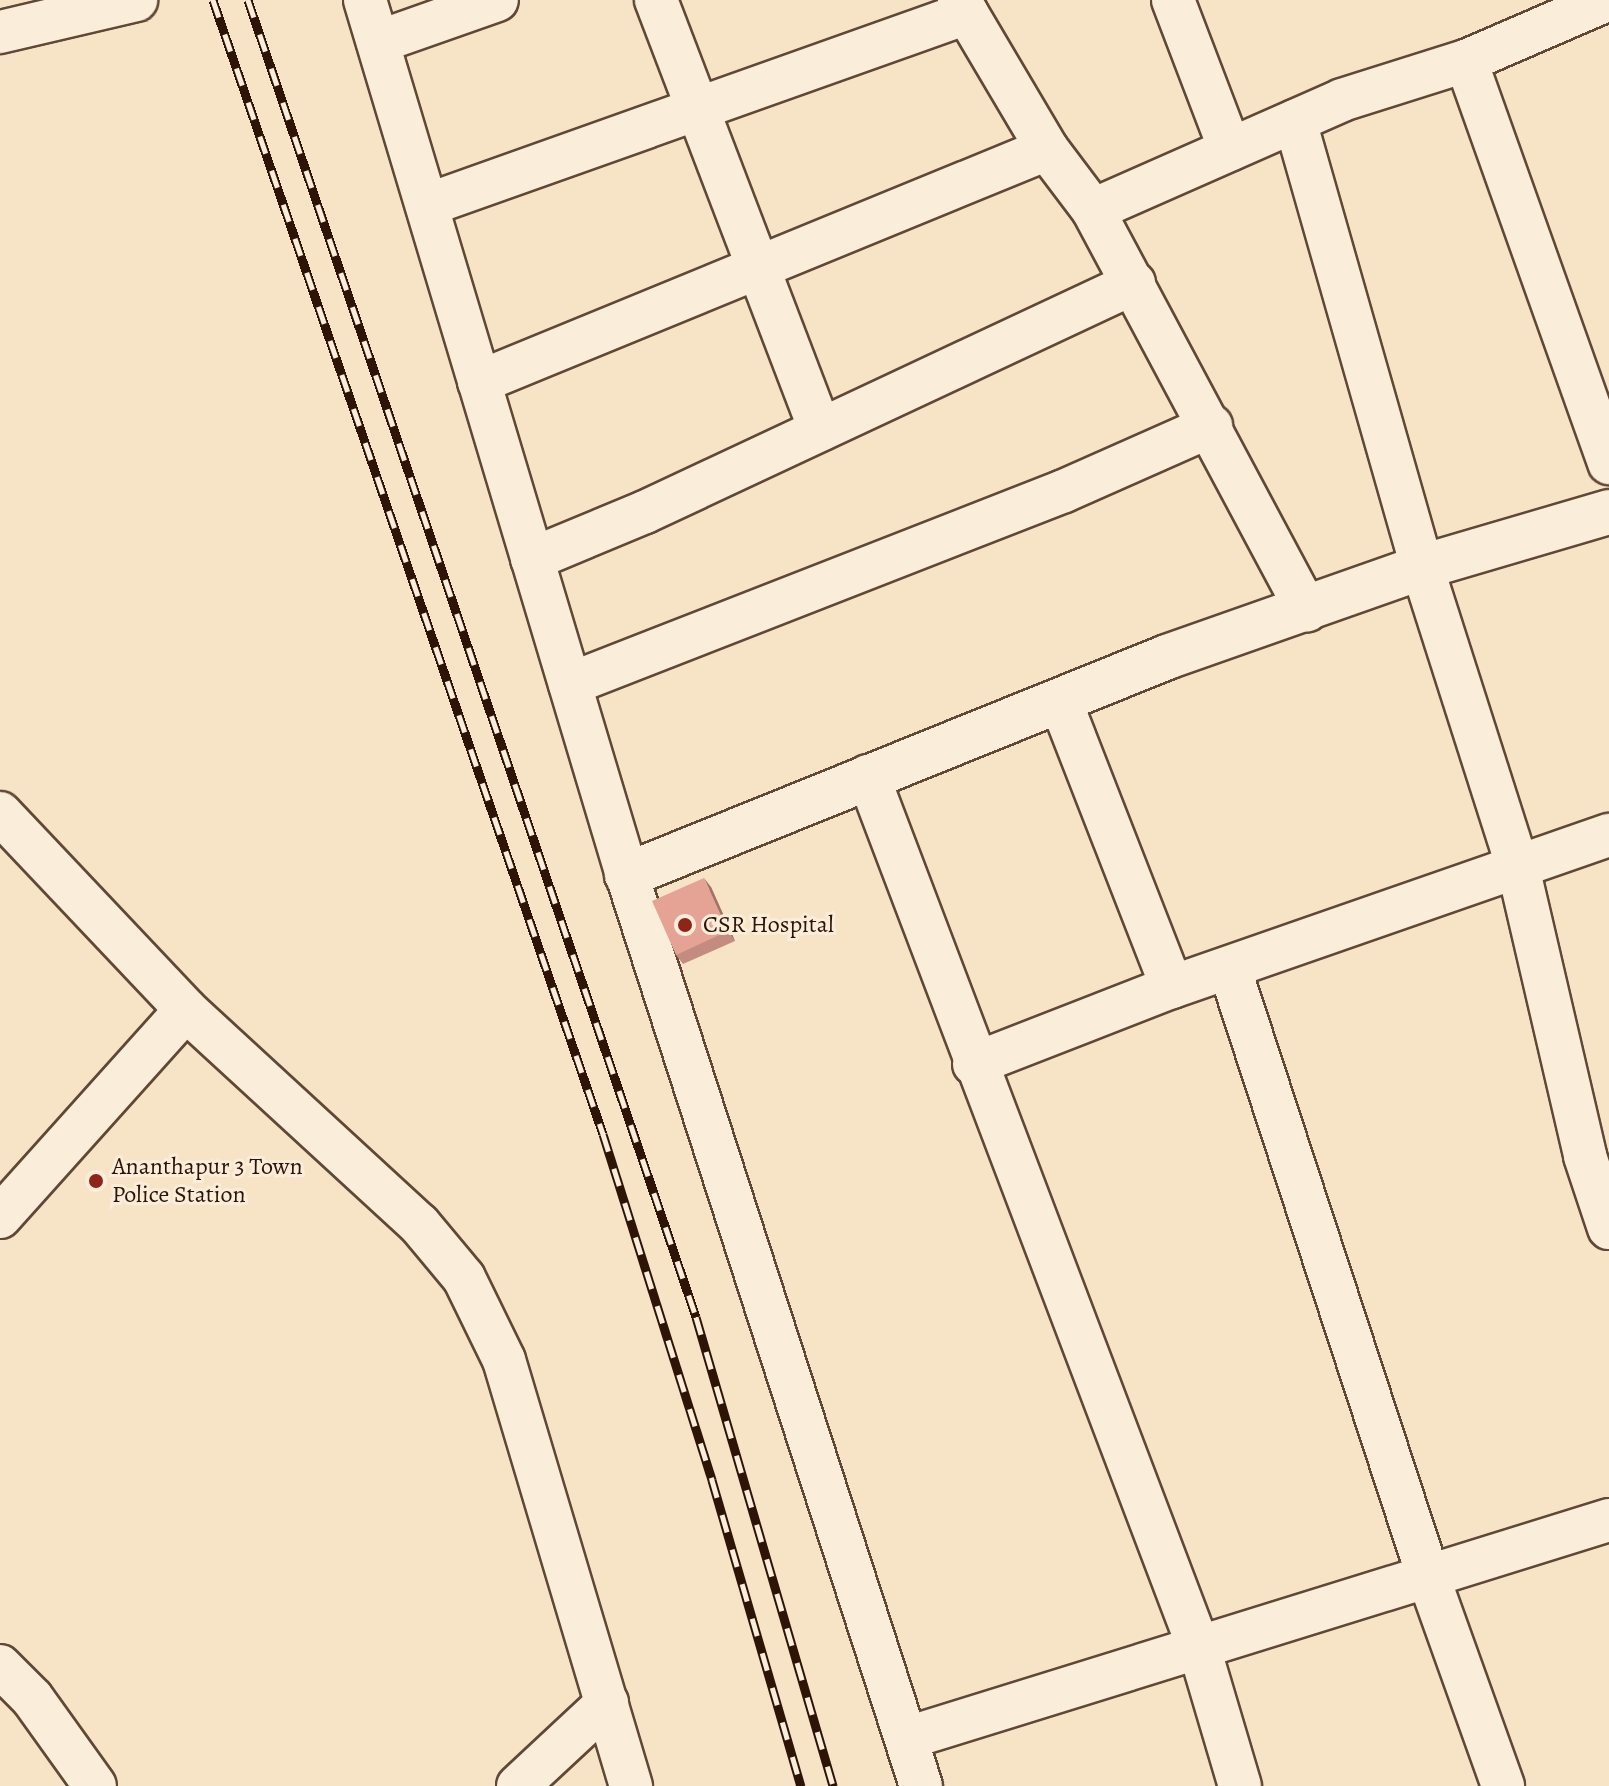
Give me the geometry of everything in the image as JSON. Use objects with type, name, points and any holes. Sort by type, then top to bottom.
[{"type":"street","points":[[0,32],[136,0]]},
{"type":"street","points":[[365,0],[627,875],[921,1786]]},
{"type":"street","points":[[378,42],[497,0]]},
{"type":"street","points":[[656,0],[820,430]]},
{"type":"street","points":[[1174,0],[1230,149]]},
{"type":"street","points":[[1093,210],[1295,121],[1466,61],[1607,0]]},
{"type":"street","points":[[427,205],[697,109],[963,6],[1047,149],[1093,210],[1307,610]]},
{"type":"street","points":[[1466,61],[1609,463]]},
{"type":"street","points":[[1295,121],[1422,567],[1518,867],[1585,1156],[1609,1228]]},
{"type":"street","points":[[479,382],[1047,149]]},
{"type":"street","points":[[532,559],[820,430],[1134,283]]},
{"type":"street","points":[[570,684],[1064,491],[1211,426]]},
{"type":"street","points":[[627,875],[1060,700],[1422,567],[1609,512]]},
{"type":"street","points":[[1060,700],[1172,987]]},
{"type":"street","points":[[868,776],[974,1064],[1200,1651],[1240,1786]]},
{"type":"street","points":[[0,813],[186,1010],[419,1224],[464,1278],[504,1360],[631,1786]]},
{"type":"street","points":[[974,1064],[1172,987],[1230,970],[1609,835]]},
{"type":"street","points":[[1230,970],[1429,1579],[1503,1786]]},
{"type":"street","points":[[0,1217],[186,1010]]},
{"type":"street","points":[[907,1738],[1200,1651],[1609,1520]]},
{"type":"street","points":[[0,1666],[16,1704],[95,1786]]},
{"type":"street","points":[[518,1786],[607,1703]]},
{"type":"building","points":[[704,878],[728,931],[676,955],[652,901]]},
{"type":"railway","points":[[213,0],[603,1134],[712,1480],[801,1786]]},
{"type":"railway","points":[[248,0],[696,1317],[833,1786]]},
{"type":"place","name":"CSR Hospital","points":[[685,925]]},
{"type":"place","name":"Ananthapur 3 Town Police Station","points":[[96,1181]]}]
